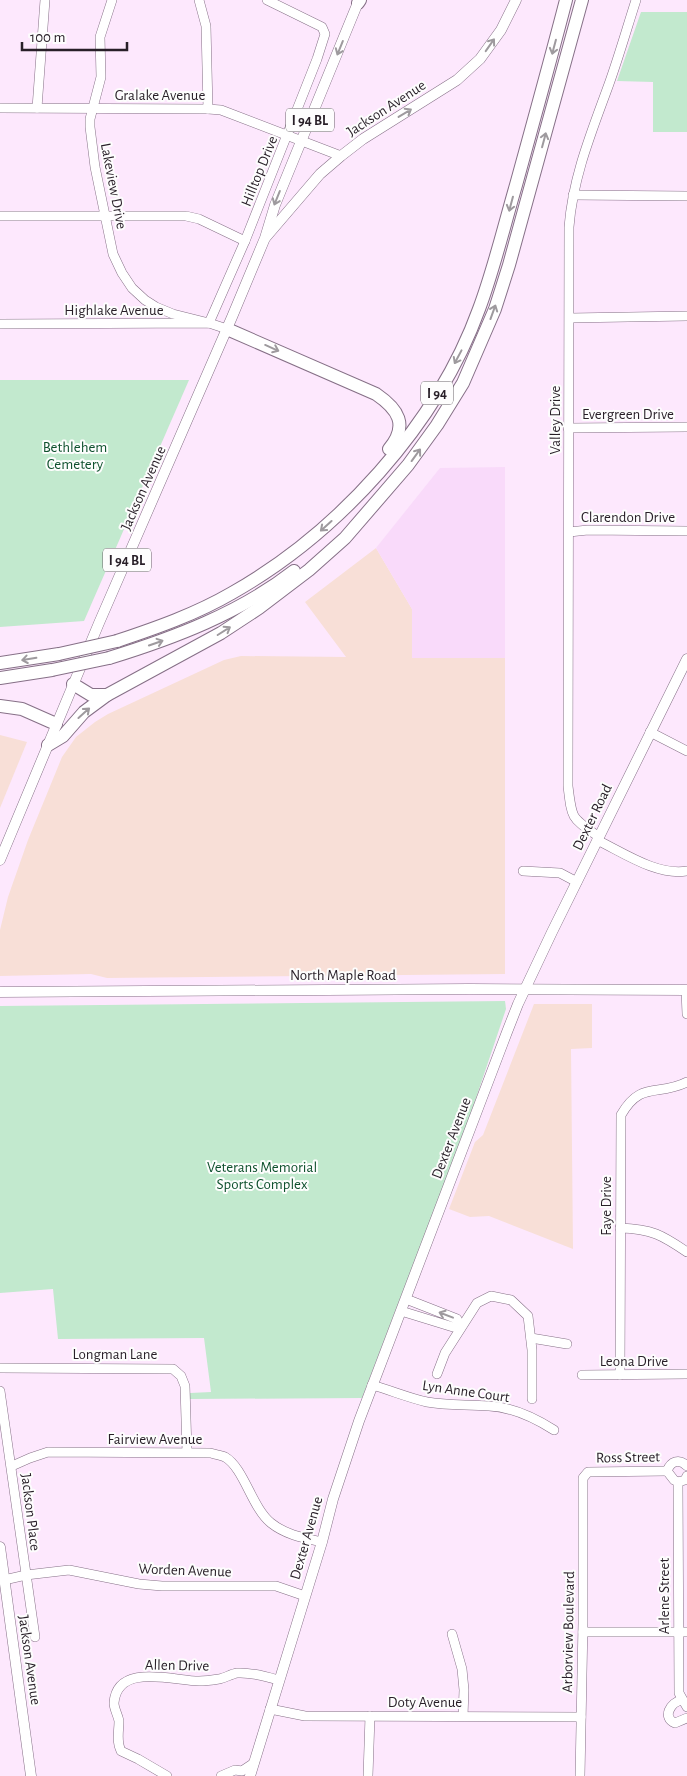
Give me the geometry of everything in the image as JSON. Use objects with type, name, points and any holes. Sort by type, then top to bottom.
[{"type":"highway","name":"I 94","points":[[0,663],[59,654],[117,641],[160,626],[230,594],[285,559],[319,532],[348,506],[380,472],[428,408],[451,370],[472,327],[495,262],[566,0]]},
{"type":"highway","name":"I 94","points":[[0,678],[52,670],[109,658],[197,627],[256,596],[286,577],[342,533],[385,492],[408,465],[437,425],[463,383],[483,338],[510,265],[582,0]]},
{"type":"highway","points":[[227,329],[376,394],[393,407],[399,422],[398,435],[367,476],[348,506]]},
{"type":"highway","points":[[48,745],[63,736],[84,712],[107,695],[220,633],[259,608],[309,570],[344,538],[385,492]]},
{"type":"highway","points":[[73,684],[91,694],[107,695]]},
{"type":"highway","points":[[0,706],[22,709],[56,724]]},
{"type":"main road","name":"Jackson Avenue","points":[[265,238],[320,174],[341,156],[363,139],[457,80],[480,59],[500,30],[516,0]]},
{"type":"main road","name":"Jackson Avenue","points":[[0,860],[73,684],[227,329],[265,238],[275,205],[301,140],[359,1]]},
{"type":"main road","name":"Dexter Road","points":[[526,988],[687,659]]},
{"type":"main road","name":"North Maple Road","points":[[0,992],[526,988],[686,990]]},
{"type":"main road","name":"Dexter Avenue","points":[[250,1776],[322,1542],[333,1499],[372,1385],[510,1025],[526,988]]},
{"type":"main road","name":"Jackson Avenue","points":[[0,1547],[31,1776]]},
{"type":"street","points":[[37,108],[45,0]]},
{"type":"street","name":"Lakeview Drive","points":[[112,0],[100,37],[101,77],[90,119],[91,142],[113,254],[132,288],[156,307],[173,314],[209,322]]},
{"type":"street","points":[[199,0],[206,26],[208,108]]},
{"type":"street","name":"Hilltop Drive","points":[[209,322],[245,241],[325,34],[322,27],[267,0]]},
{"type":"street","name":"Valley Drive","points":[[598,838],[578,822],[573,815],[570,807],[568,786],[568,428],[570,318],[568,246],[573,195],[579,168],[636,0]]},
{"type":"street","name":"Gralake Avenue","points":[[0,108],[208,108],[221,110],[341,156]]},
{"type":"street","points":[[573,195],[687,196]]},
{"type":"street","points":[[0,216],[186,216],[199,219],[245,241]]},
{"type":"street","points":[[570,318],[687,316]]},
{"type":"street","name":"Highlake Avenue","points":[[0,324],[209,322],[227,329]]},
{"type":"street","name":"Evergreen Drive","points":[[568,428],[687,427]]},
{"type":"street","name":"Clarendon Drive","points":[[569,532],[588,530],[687,531]]},
{"type":"street","points":[[650,732],[687,751]]},
{"type":"street","points":[[598,838],[659,870],[687,871]]},
{"type":"street","points":[[523,871],[560,873],[577,882]]},
{"type":"street","points":[[686,990],[687,1014]]},
{"type":"street","name":"Faye Drive","points":[[620,1375],[621,1115],[634,1097],[644,1092],[679,1086],[687,1082]]},
{"type":"street","points":[[620,1228],[650,1231],[663,1236],[687,1252]]},
{"type":"street","points":[[437,1374],[444,1353],[477,1303],[491,1296],[511,1300],[528,1316],[531,1338],[532,1399]]},
{"type":"street","points":[[406,1299],[457,1319],[461,1327]]},
{"type":"street","points":[[401,1311],[453,1327],[461,1327]]},
{"type":"street","points":[[531,1338],[567,1344]]},
{"type":"street","name":"Longman Lane","points":[[0,1368],[173,1369],[181,1376],[186,1386],[187,1452]]},
{"type":"street","name":"Leona Drive","points":[[582,1375],[687,1374]]},
{"type":"street","name":"Lyn Anne Court","points":[[372,1385],[427,1402],[492,1406],[514,1411],[538,1420],[554,1430]]},
{"type":"street","name":"Jackson Place","points":[[0,1391],[36,1636]]},
{"type":"street","name":"Fairview Avenue","points":[[12,1466],[48,1452],[210,1453],[225,1458],[234,1467],[256,1505],[270,1523],[298,1537],[322,1542]]},
{"type":"street","name":"Ross Street","points":[[583,1488],[583,1478],[588,1472],[668,1471],[670,1464],[676,1461],[685,1464]]},
{"type":"street","points":[[668,1471],[674,1480],[678,1482],[685,1480],[687,1476]]},
{"type":"street","name":"Arlene Street","points":[[678,1482],[682,1632],[679,1693],[684,1704]]},
{"type":"street","name":"Arborview Boulevard","points":[[580,1776],[583,1488]]},
{"type":"street","name":"Worden Avenue","points":[[4,1580],[26,1575],[69,1570],[139,1584],[276,1586],[305,1596]]},
{"type":"street","points":[[583,1632],[682,1632]]},
{"type":"street","points":[[452,1634],[462,1669],[464,1690],[463,1716]]},
{"type":"street","name":"Allen Drive","points":[[167,1776],[121,1751],[117,1739],[119,1720],[114,1706],[115,1696],[121,1686],[128,1680],[154,1677],[198,1681],[219,1679],[236,1673],[255,1673],[278,1680]]},
{"type":"street","points":[[684,1704],[677,1701],[672,1705],[669,1710],[669,1718],[672,1722],[676,1723],[687,1718]]},
{"type":"street","name":"Doty Avenue","points":[[270,1709],[305,1716],[581,1717]]},
{"type":"street","points":[[368,1776],[370,1716]]},
{"type":"street","points":[[221,1776],[235,1770],[242,1771],[254,1763]]},
{"type":"shaded area","points":[[505,467],[505,658],[412,658],[412,609],[376,548],[440,468]]},
{"type":"shaded area","points":[[376,548],[412,609],[412,658],[505,658],[505,974],[107,978],[91,974],[0,976],[0,930],[8,897],[28,840],[62,757],[76,737],[108,714],[224,660],[241,656],[346,657],[305,602]]},
{"type":"shaded area","points":[[0,735],[27,742],[0,808]]},
{"type":"shaded area","points":[[534,1004],[592,1004],[592,1048],[571,1049],[573,1249],[489,1216],[470,1217],[449,1209],[475,1142],[483,1135]]},
{"type":"green space","points":[[641,12],[687,12],[687,132],[653,132],[653,82],[617,81]]},
{"type":"green space","name":"Bethlehem Cemetery","points":[[0,380],[189,380],[84,621],[0,627]]},
{"type":"green space","name":"Veterans Memorial Sports Complex","points":[[505,1001],[506,1009],[469,1119],[362,1398],[190,1399],[190,1393],[211,1392],[204,1338],[58,1339],[53,1289],[0,1293],[0,1006]]}]
